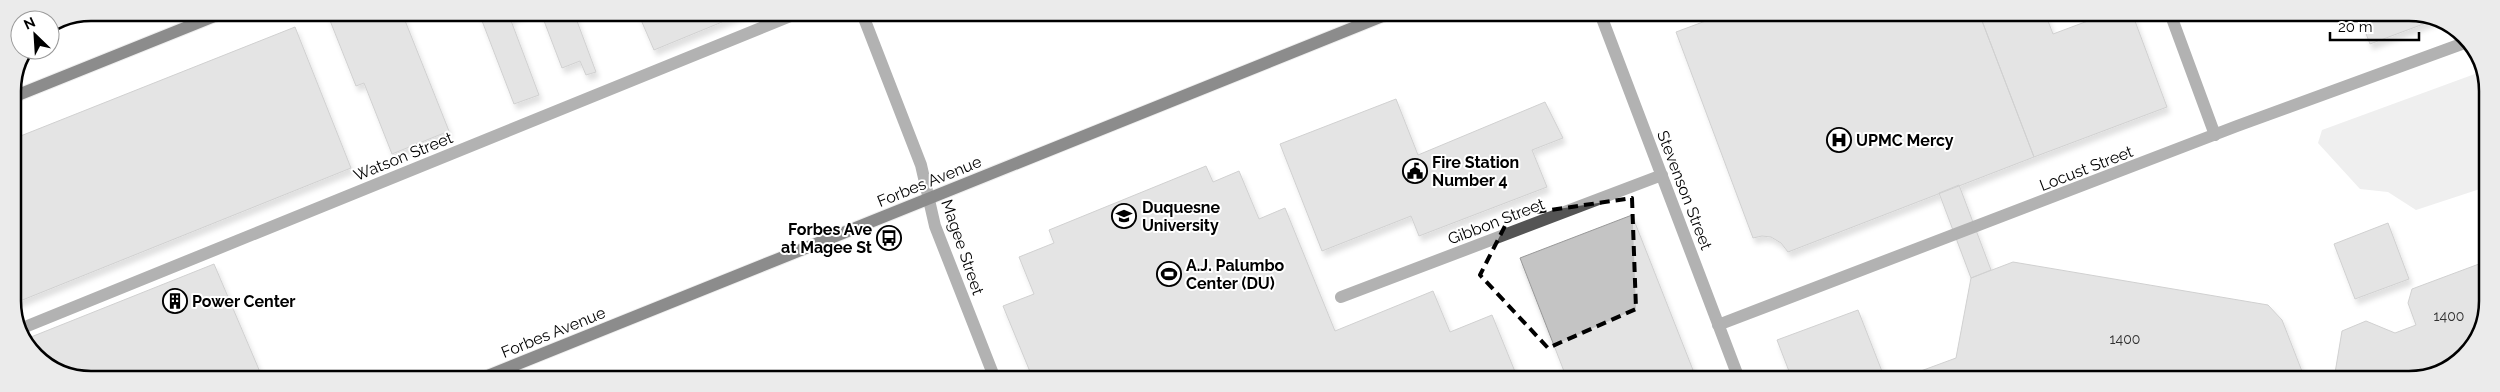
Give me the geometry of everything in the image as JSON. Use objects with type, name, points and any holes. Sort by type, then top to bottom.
[{"type":"main road","points":[[21,94],[200,21]]},
{"type":"main road","name":"Forbes Avenue","points":[[500,371],[1370,21]]},
{"type":"street","name":"Watson Street","points":[[27,326],[778,21]]},
{"type":"street","name":"Magee Street","points":[[865,21],[921,165],[935,226],[992,371]]},
{"type":"street","name":"Stevenson Street","points":[[1603,21],[1736,371]]},
{"type":"street","points":[[2173,21],[2215,135]]},
{"type":"street","name":"Locust Street","points":[[1718,325],[2215,135],[2460,44]]},
{"type":"street","name":"Gibbon Street","points":[[1341,297],[1662,175]]},
{"type":"highlighted area","points":[[1632,198],[1636,309],[1548,348],[1480,275],[1510,216]]},
{"type":"shaded area","points":[[2476,74],[2479,91],[2479,189],[2416,210],[2388,192],[2360,189],[2318,143],[2322,130]]},
{"type":"building","points":[[330,21],[405,21],[449,131],[392,154],[364,83],[356,86]]},
{"type":"building","points":[[482,21],[511,21],[539,95],[514,104]]},
{"type":"building","points":[[544,21],[577,21],[596,72],[586,75],[580,61],[562,68]]},
{"type":"building","points":[[641,21],[725,21],[654,50]]},
{"type":"building","points":[[1706,21],[1982,21],[2034,157],[1788,252],[1781,243],[1771,237],[1753,238],[1676,32]]},
{"type":"building","points":[[1982,21],[2048,21],[2053,34],[2088,21],[2135,21],[2167,107],[2034,157]]},
{"type":"building","points":[[2361,21],[2409,21],[2425,24],[2370,44]]},
{"type":"building","points":[[295,27],[351,168],[21,301],[21,136]]},
{"type":"building","name":"Fire Station Number 4","points":[[1396,99],[1418,155],[1545,102],[1563,138],[1532,150],[1547,187],[1419,236],[1411,216],[1322,251],[1280,144]]},
{"type":"building","name":"A.J. Palumbo Center (DU)","points":[[1206,166],[1213,182],[1239,171],[1259,219],[1285,208],[1335,331],[1433,291],[1450,332],[1492,315],[1515,371],[1030,371],[1003,306],[1034,294],[1019,257],[1054,243],[1049,230]]},
{"type":"building","points":[[1959,185],[1991,270],[1971,278],[1939,193]]},
{"type":"building","points":[[1632,215],[1693,370],[1564,371],[1520,258]]},
{"type":"building","points":[[2388,223],[2409,279],[2355,299],[2334,244]]},
{"type":"building","points":[[2013,262],[2268,305],[2282,320],[2302,371],[1921,371],[1956,358],[1971,278]]},
{"type":"building","name":"Power Center","points":[[214,264],[260,371],[82,370],[56,361],[45,353],[32,337]]},
{"type":"building","points":[[2479,264],[2479,301],[2475,323],[2472,332],[2455,353],[2436,365],[2409,371],[2335,371],[2342,331],[2366,321],[2395,333],[2416,325],[2408,303],[2412,289]]},
{"type":"building","points":[[1858,310],[1882,371],[1789,371],[1777,340]]},
{"type":"place","name":"UPMC Mercy","points":[[1839,140]]},
{"type":"place","name":"Fire Station Number 4","points":[[1415,171]]},
{"type":"place","name":"Duquesne University","points":[[1124,216]]},
{"type":"place","name":"Forbes Ave at Magee St","points":[[889,238]]},
{"type":"place","name":"A.J. Palumbo Center (DU)","points":[[1169,274]]},
{"type":"place","name":"Power Center","points":[[175,301]]}]
